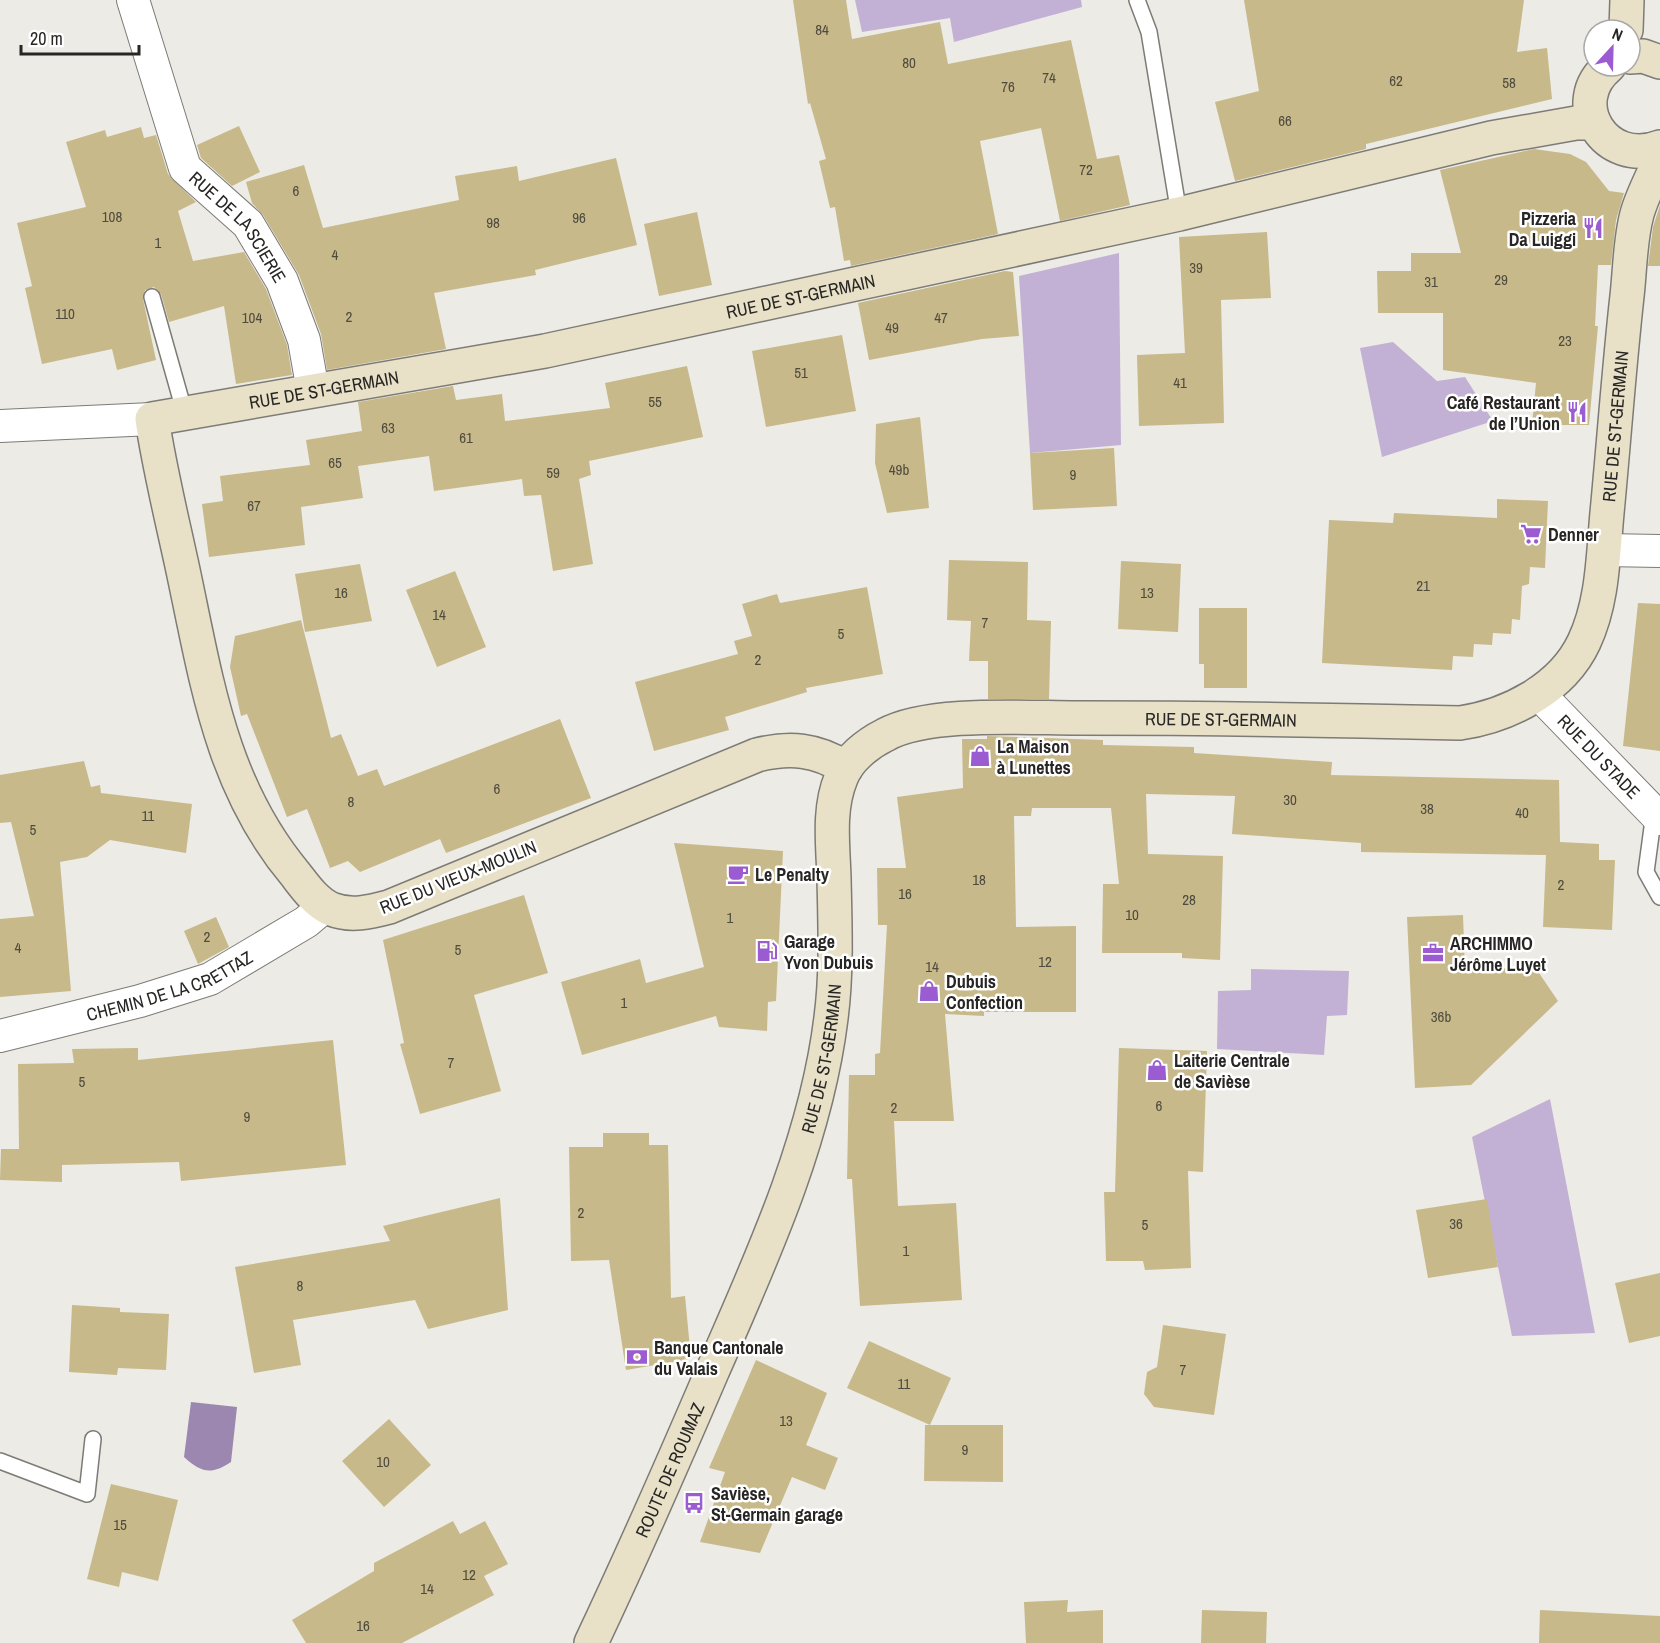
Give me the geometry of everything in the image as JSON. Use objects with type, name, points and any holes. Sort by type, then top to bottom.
[{"type":"street","name":"RUE DE LA SCIERIE","points":[[133,0],[185,168],[248,224],[282,280],[304,340],[313,391]]},
{"type":"street","points":[[1626,18],[1627,0]]},
{"type":"street","points":[[1642,56],[1660,62]]},
{"type":"street","points":[[1598,78],[1593,88],[1590,108],[1594,123],[1601,134],[1616,147],[1630,151],[1644,152],[1660,147]]},
{"type":"street","name":"RUE DE ST-GERMAIN","points":[[0,426],[152,419],[545,351],[1179,214],[1491,138],[1566,124],[1594,123]]},
{"type":"street","name":"RUE DE ST-GERMAIN","points":[[1616,147],[1630,187],[1636,216]]},
{"type":"street","name":"RUE DE ST-GERMAIN","points":[[785,1192],[811,1112],[831,1018],[835,930],[832,820],[835,795],[846,768],[859,753],[886,734],[910,724],[933,721],[1013,718],[1196,718],[1460,723],[1487,719],[1516,707],[1538,693],[1559,674],[1583,644],[1594,615],[1604,550],[1619,374],[1636,216],[1660,160]]},
{"type":"street","points":[[152,419],[206,676],[226,754],[248,807],[261,828],[290,868],[318,902],[325,906]]},
{"type":"street","points":[[1604,550],[1660,551]]},
{"type":"street","name":"RUE DU STADE","points":[[1538,693],[1657,816]]},
{"type":"street","name":"RUE DU VIEUX-MOULIN","points":[[325,906],[350,914],[389,907],[757,756],[780,750],[801,750],[826,756],[846,768]]},
{"type":"street","name":"CHEMIN DE LA CRETTAZ","points":[[0,1036],[140,1001],[210,979],[306,922],[325,906]]},
{"type":"street","name":"ROUTE DE ROUMAZ","points":[[591,1643],[732,1328],[785,1192]]},
{"type":"lane","points":[[1137,0],[1149,32],[1179,214]]},
{"type":"lane","points":[[152,297],[185,414]]},
{"type":"lane","points":[[1657,816],[1646,872],[1660,897]]},
{"type":"lane","points":[[0,1461],[87,1494],[93,1439]]},
{"type":"shaded area","points":[[855,0],[1081,0],[1082,7],[954,42],[950,18],[862,32]]},
{"type":"shaded area","points":[[1119,253],[1121,445],[1030,453],[1019,276]]},
{"type":"shaded area","points":[[1393,342],[1437,381],[1465,377],[1493,421],[1382,457],[1360,348]]},
{"type":"shaded area","points":[[1251,969],[1349,971],[1347,1015],[1327,1016],[1324,1055],[1217,1049],[1218,991],[1251,990]]},
{"type":"shaded area","points":[[1550,1099],[1595,1333],[1512,1336],[1472,1137]]},
{"type":"shaded area","points":[[191,1402],[237,1407],[231,1462],[218,1469],[202,1469],[184,1457]]},
{"type":"building","points":[[793,0],[846,0],[852,39],[940,22],[948,64],[1071,40],[1097,159],[1119,155],[1130,205],[1060,221],[1041,128],[980,141],[998,234],[851,266],[850,260],[844,261],[835,207],[830,208],[819,161],[826,159],[810,103],[808,104]]},
{"type":"building","points":[[1244,0],[1524,0],[1517,52],[1547,48],[1552,99],[1366,144],[1366,149],[1235,181],[1215,102],[1259,91]]},
{"type":"building","points":[[239,126],[260,172],[232,186],[201,158],[197,145]]},
{"type":"building","points":[[141,127],[144,138],[156,135],[168,174],[196,202],[178,211],[193,261],[244,252],[266,289],[287,345],[292,375],[236,384],[224,306],[169,322],[161,294],[154,287],[145,290],[143,299],[156,360],[117,370],[112,349],[42,364],[25,288],[32,286],[17,223],[86,207],[66,142],[105,130],[107,137]]},
{"type":"building","points":[[1534,149],[1570,154],[1586,162],[1609,191],[1624,193],[1616,220],[1611,265],[1598,265],[1595,326],[1598,326],[1589,425],[1532,425],[1536,383],[1443,370],[1443,313],[1378,313],[1377,271],[1411,271],[1411,253],[1461,253],[1440,170]]},
{"type":"building","points":[[616,158],[637,245],[535,270],[536,275],[434,293],[446,349],[327,370],[321,334],[299,275],[263,215],[252,203],[246,182],[304,165],[323,228],[459,200],[455,176],[517,166],[519,181]]},
{"type":"building","points":[[1660,205],[1660,266],[1648,266],[1653,227]]},
{"type":"building","points":[[697,212],[712,285],[659,296],[644,224]]},
{"type":"building","points":[[1267,232],[1271,298],[1221,300],[1224,423],[1139,426],[1137,355],[1185,353],[1179,237]]},
{"type":"building","points":[[1005,271],[1013,272],[1019,336],[982,339],[869,360],[858,303]]},
{"type":"building","points":[[842,335],[856,411],[766,427],[752,351]]},
{"type":"building","points":[[687,366],[703,437],[589,461],[591,475],[579,479],[593,564],[553,571],[541,495],[524,496],[522,479],[434,491],[429,456],[358,466],[363,498],[301,507],[305,545],[209,557],[202,504],[223,501],[220,476],[310,465],[306,440],[362,431],[358,402],[453,386],[456,400],[502,394],[505,421],[610,408],[605,383]]},
{"type":"building","points":[[920,417],[929,508],[887,513],[875,463],[876,424]]},
{"type":"building","points":[[1114,448],[1117,506],[1033,510],[1030,453]]},
{"type":"building","points":[[1497,499],[1548,501],[1545,568],[1530,567],[1529,584],[1522,586],[1520,620],[1512,619],[1511,634],[1493,633],[1492,645],[1474,644],[1473,657],[1453,656],[1452,670],[1322,663],[1329,520],[1393,523],[1394,513],[1497,518]]},
{"type":"building","points":[[949,560],[1028,562],[1027,620],[1051,621],[1049,699],[988,699],[988,661],[969,661],[971,621],[947,620]]},
{"type":"building","points":[[1121,561],[1181,564],[1178,632],[1118,629]]},
{"type":"building","points":[[360,564],[372,621],[305,632],[295,574]]},
{"type":"building","points":[[455,571],[486,647],[437,667],[406,590]]},
{"type":"building","points":[[867,587],[883,674],[806,688],[807,692],[725,717],[729,730],[654,751],[635,682],[738,654],[734,641],[752,636],[742,604],[777,594],[780,603]]},
{"type":"building","points":[[1638,603],[1660,604],[1660,751],[1623,746]]},
{"type":"building","points":[[1199,608],[1247,608],[1247,688],[1204,688],[1204,664],[1199,664]]},
{"type":"building","points":[[301,620],[331,738],[341,734],[358,776],[377,769],[384,786],[560,719],[591,798],[446,853],[440,839],[360,872],[348,861],[330,868],[307,809],[287,817],[247,714],[241,716],[230,667],[235,636]]},
{"type":"building","points":[[987,736],[1103,740],[1103,745],[1194,747],[1194,753],[1332,762],[1331,775],[1559,780],[1560,842],[1599,844],[1599,860],[1615,860],[1612,930],[1543,927],[1546,855],[1361,852],[1361,843],[1232,834],[1235,796],[1146,794],[1148,854],[1223,856],[1220,960],[1182,958],[1182,953],[1102,953],[1103,884],[1119,884],[1111,808],[1032,808],[1031,816],[1014,816],[1016,927],[1076,926],[1076,1012],[984,1012],[984,1016],[945,1014],[954,1121],[894,1121],[898,1206],[956,1203],[962,1300],[860,1306],[852,1179],[847,1179],[849,1075],[875,1075],[875,1054],[880,1053],[887,925],[878,925],[877,868],[906,868],[897,797],[963,788],[962,739],[987,739]]},
{"type":"building","points":[[84,761],[91,787],[100,785],[101,793],[192,804],[186,853],[110,840],[87,857],[60,862],[71,991],[0,997],[0,919],[34,916],[11,822],[0,823],[0,775]]},
{"type":"building","points":[[674,843],[783,851],[776,1001],[768,1002],[767,1031],[719,1027],[716,1016],[582,1055],[561,982],[640,959],[646,983],[704,967]]},
{"type":"building","points":[[524,895],[548,973],[474,995],[501,1091],[420,1114],[400,1044],[404,1043],[383,940]]},
{"type":"building","points":[[1463,915],[1465,970],[1535,967],[1558,1001],[1471,1085],[1415,1088],[1407,917]]},
{"type":"building","points":[[216,917],[229,947],[198,964],[184,931]]},
{"type":"building","points":[[333,1040],[346,1165],[181,1181],[179,1162],[62,1165],[62,1182],[0,1180],[1,1149],[19,1149],[18,1064],[74,1063],[72,1049],[138,1048],[138,1060]]},
{"type":"building","points":[[1119,1048],[1207,1051],[1203,1172],[1188,1171],[1191,1268],[1145,1270],[1143,1261],[1106,1261],[1104,1192],[1115,1192]]},
{"type":"building","points":[[603,1133],[649,1133],[649,1145],[668,1145],[671,1298],[685,1296],[691,1359],[626,1370],[609,1260],[571,1261],[569,1147],[603,1147]]},
{"type":"building","points":[[500,1198],[508,1310],[428,1329],[415,1300],[293,1320],[301,1365],[254,1373],[235,1267],[390,1241],[383,1226]]},
{"type":"building","points":[[1487,1199],[1498,1267],[1428,1278],[1416,1210]]},
{"type":"building","points":[[1660,1273],[1660,1336],[1629,1343],[1615,1283]]},
{"type":"building","points":[[72,1305],[120,1308],[120,1312],[169,1314],[166,1370],[118,1368],[117,1375],[69,1372]]},
{"type":"building","points":[[1163,1325],[1226,1334],[1214,1415],[1154,1407],[1144,1394],[1147,1372],[1157,1367]]},
{"type":"building","points":[[869,1341],[951,1378],[930,1425],[847,1388]]},
{"type":"building","points":[[756,1360],[827,1393],[806,1445],[838,1458],[825,1490],[792,1477],[760,1553],[700,1542],[725,1472],[709,1468]]},
{"type":"building","points":[[389,1419],[431,1465],[384,1507],[342,1461]]},
{"type":"building","points":[[925,1425],[1003,1425],[1003,1482],[924,1481]]},
{"type":"building","points":[[111,1484],[178,1500],[158,1581],[122,1572],[119,1587],[87,1579]]},
{"type":"building","points":[[453,1521],[460,1534],[485,1521],[508,1564],[484,1576],[494,1595],[402,1643],[306,1643],[292,1620],[374,1571],[374,1563]]},
{"type":"building","points":[[1068,1600],[1067,1612],[1103,1610],[1103,1643],[1026,1643],[1024,1602]]},
{"type":"building","points":[[1202,1610],[1267,1612],[1266,1643],[1201,1643]]},
{"type":"building","points":[[1540,1610],[1660,1616],[1660,1643],[1539,1643]]},
{"type":"place","name":"Pizzeria Da Luiggi","points":[[1593,228]]},
{"type":"place","name":"Café Restaurant de l’Union","points":[[1577,412]]},
{"type":"place","name":"Denner","points":[[1531,534]]},
{"type":"place","name":"La Maison à Lunettes","points":[[980,756]]},
{"type":"place","name":"Le Penalty","points":[[738,874]]},
{"type":"place","name":"Garage Yvon Dubuis","points":[[767,951]]},
{"type":"place","name":"ARCHIMMO Jérôme Luyet","points":[[1433,953]]},
{"type":"place","name":"Dubuis Confection","points":[[929,991]]},
{"type":"place","name":"Laiterie Centrale de Savièse","points":[[1157,1070]]},
{"type":"place","name":"Banque Cantonale du Valais","points":[[637,1357]]},
{"type":"place","name":"Savièse, St-Germain garage","points":[[694,1503]]}]
